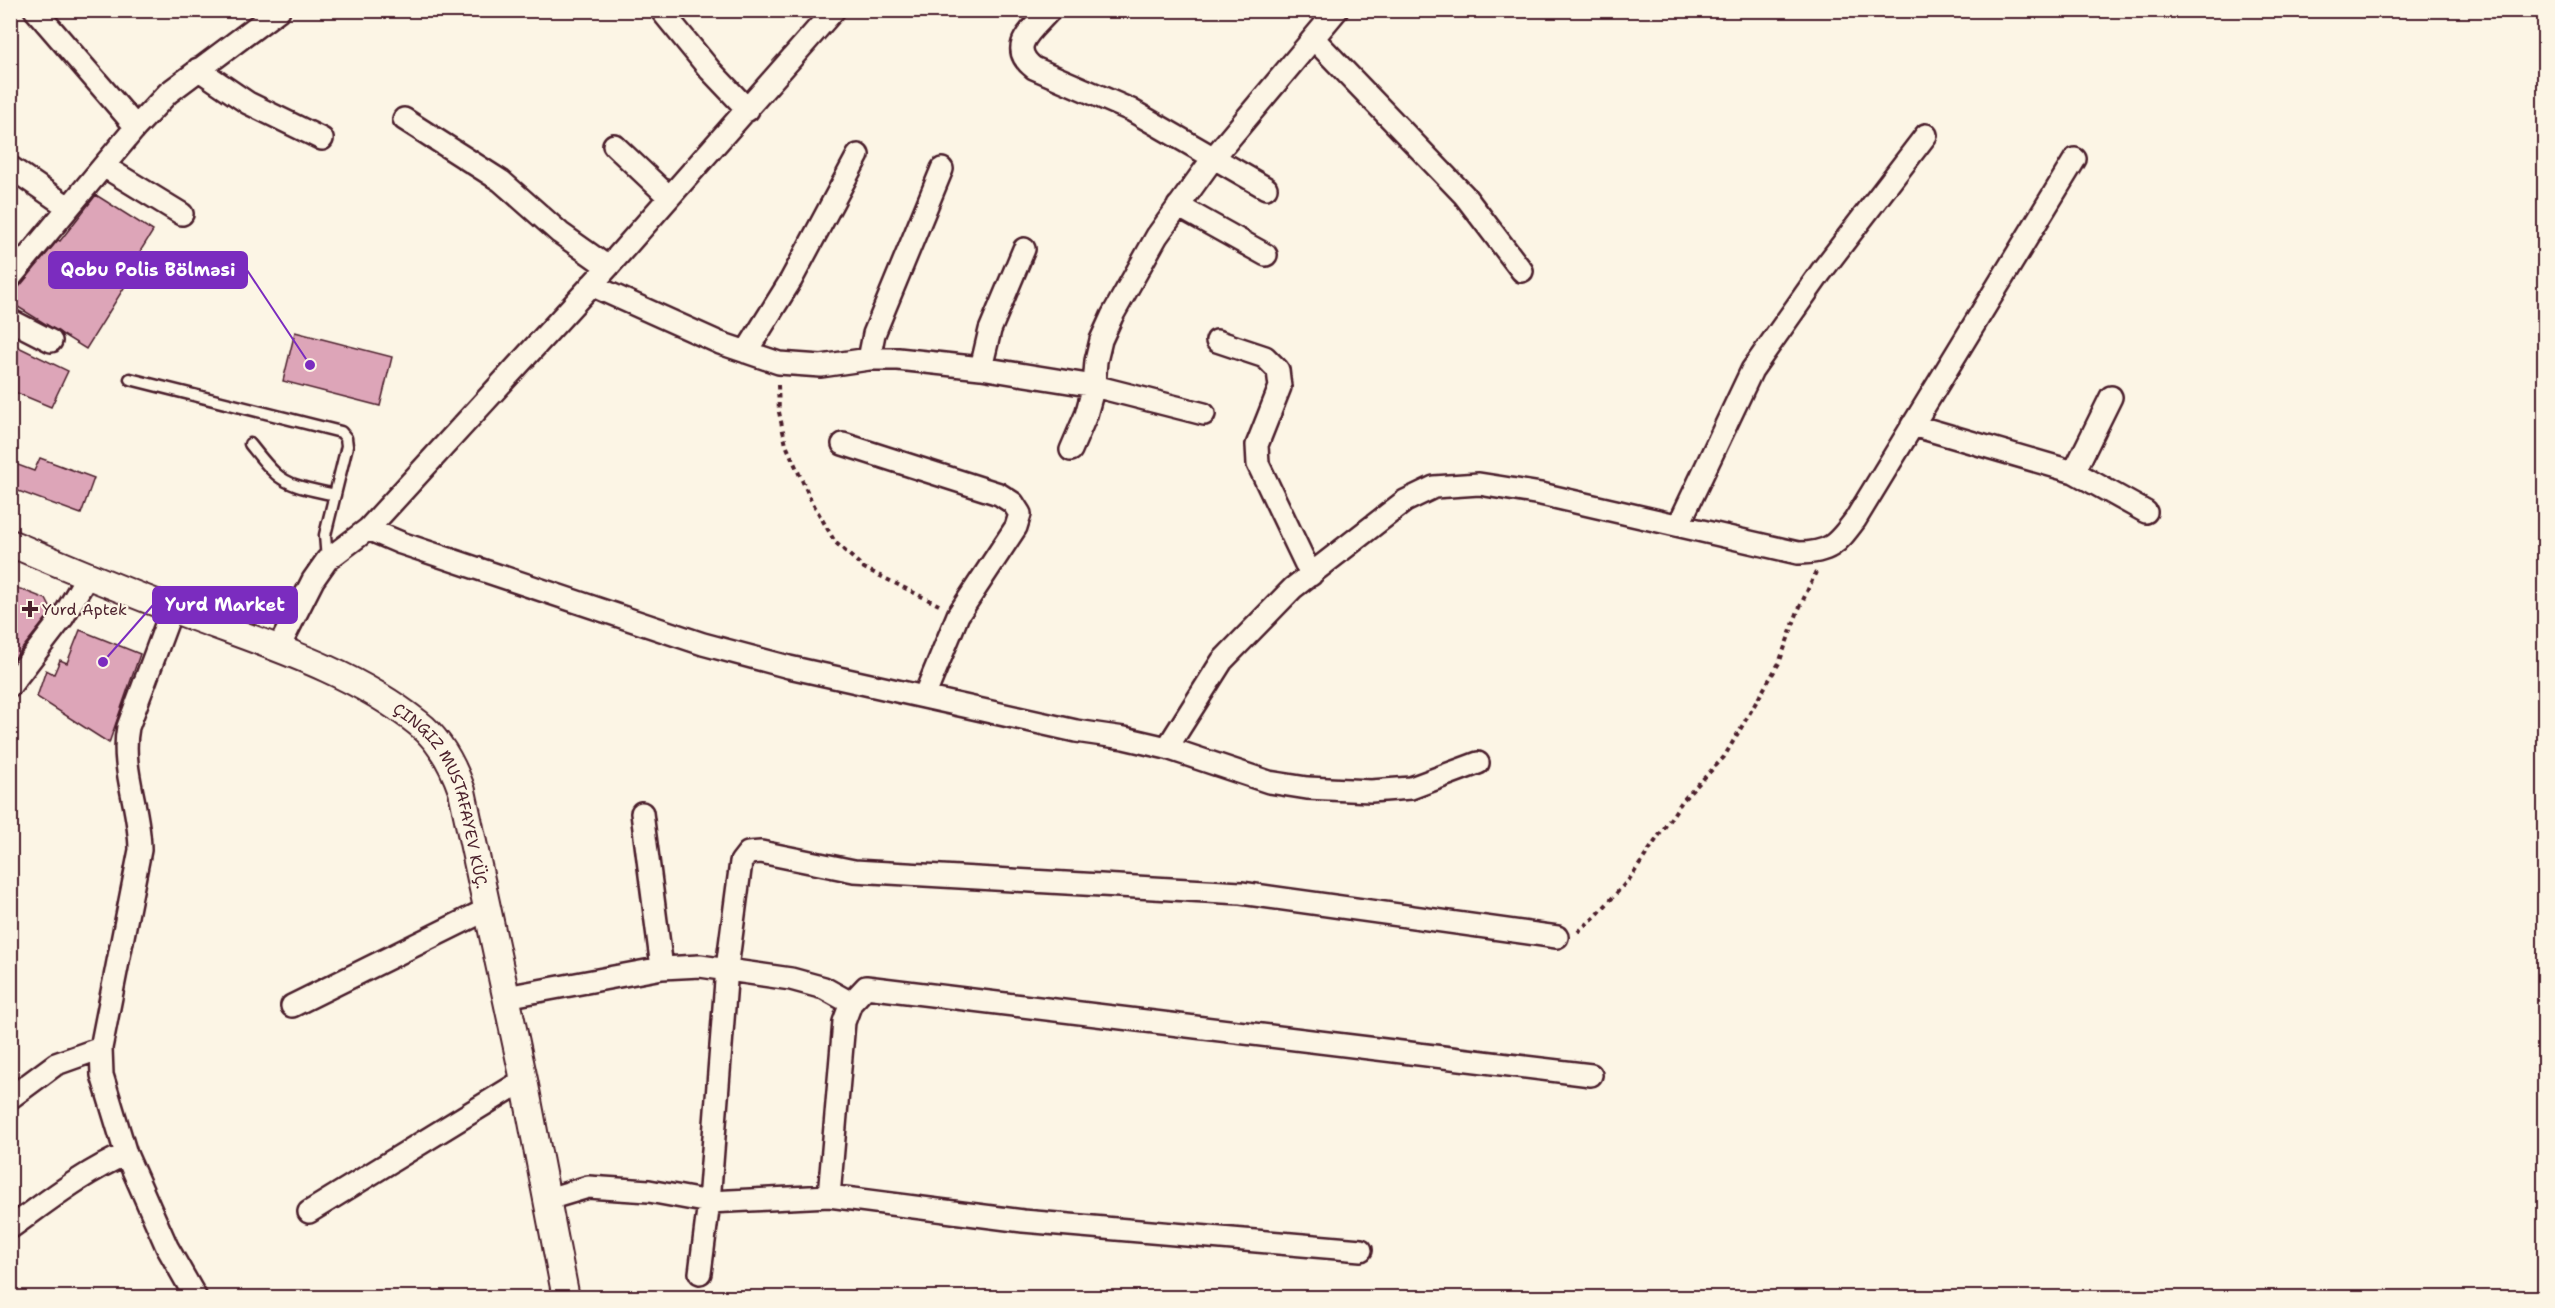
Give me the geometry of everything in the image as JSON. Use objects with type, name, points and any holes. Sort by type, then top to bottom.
[{"type":"street","points":[[35,10],[136,127]]},
{"type":"street","points":[[10,278],[105,167],[136,127],[168,93],[279,10]]},
{"type":"street","points":[[661,10],[710,70],[748,110]]},
{"type":"street","points":[[278,649],[313,580],[327,560],[368,529],[608,267],[834,10]]},
{"type":"street","points":[[1050,10],[1023,41],[1020,52],[1024,60],[1034,68],[1131,110],[1266,188]]},
{"type":"street","points":[[1071,450],[1086,415],[1094,386],[1096,361],[1112,316],[1157,236],[1214,157],[1337,10]]},
{"type":"street","points":[[1314,39],[1464,195],[1522,271]]},
{"type":"street","points":[[198,69],[248,103],[322,138]]},
{"type":"street","points":[[404,119],[501,181],[560,233],[608,267]]},
{"type":"street","points":[[1679,524],[1752,370],[1821,272],[1926,135]]},
{"type":"street","points":[[614,145],[669,197]]},
{"type":"street","points":[[746,352],[791,280],[858,155]]},
{"type":"street","points":[[1167,748],[1222,661],[1293,588],[1405,501],[1434,487],[1479,484],[1541,494],[1798,553],[1826,551],[1839,540],[1855,520],[2075,159]]},
{"type":"street","points":[[10,167],[69,207]]},
{"type":"street","points":[[105,167],[182,214]]},
{"type":"street","points":[[869,359],[874,333],[942,169]]},
{"type":"street","points":[[1178,206],[1266,255]]},
{"type":"street","points":[[981,368],[990,330],[1024,249]]},
{"type":"street","points":[[591,285],[720,343],[779,363],[821,366],[869,359],[981,368],[1094,386],[1204,414]]},
{"type":"street","points":[[10,320],[51,341]]},
{"type":"street","points":[[1217,341],[1265,357],[1278,370],[1280,387],[1257,445],[1258,464],[1311,574]]},
{"type":"street","points":[[2074,472],[2111,398]]},
{"type":"street","points":[[1912,425],[2074,472],[2146,513]]},
{"type":"street","points":[[843,444],[999,494],[1014,503],[1020,514],[1016,527],[958,615],[924,697]]},
{"type":"street","points":[[368,529],[401,543],[703,644],[789,667],[1076,731],[1124,738],[1167,748],[1269,782],[1307,788],[1371,791],[1411,788],[1478,763]]},
{"type":"street","name":"ÇINGIZ MUSTAFAYEV KÜÇ.","points":[[10,543],[278,649],[339,676],[419,723],[437,742],[454,768],[462,791],[489,909],[567,1298]]},
{"type":"street","points":[[10,686],[63,617],[88,575]]},
{"type":"street","points":[[172,609],[128,727],[124,745],[125,760],[138,818],[140,850],[101,1048],[102,1075],[126,1154],[167,1247],[196,1298]]},
{"type":"street","points":[[642,813],[662,968]]},
{"type":"street","points":[[700,1273],[709,1203],[727,968],[741,862],[748,853],[761,852],[854,871],[1241,893],[1557,937]]},
{"type":"street","points":[[292,1006],[489,909]]},
{"type":"street","points":[[506,997],[662,968],[700,966],[727,968],[824,988],[851,1003]]},
{"type":"street","points":[[830,1196],[844,1022],[851,1003],[866,987],[1592,1075]]},
{"type":"street","points":[[10,1098],[56,1064],[101,1048]]},
{"type":"street","points":[[309,1212],[524,1080]]},
{"type":"street","points":[[10,1228],[104,1163],[126,1154]]},
{"type":"street","points":[[548,1199],[588,1187],[649,1191],[709,1203],[830,1196],[1023,1221],[1361,1250]]},
{"type":"lane","points":[[129,379],[341,432],[346,438],[347,446],[325,535],[327,560]]},
{"type":"lane","points":[[250,444],[277,475],[285,480],[295,485],[335,495]]},
{"type":"path","points":[[779,363],[779,412],[786,445],[811,500],[834,542],[864,568],[958,615]]},
{"type":"path","points":[[1557,937],[1580,932],[1597,915],[1631,877],[1683,800],[1724,757],[1779,663],[1798,611],[1826,551]]},
{"type":"building","points":[[96,195],[153,231],[122,280],[127,283],[86,349],[10,302],[10,293],[20,286],[58,240],[60,241]]},
{"type":"building","points":[[295,332],[392,357],[380,406],[283,381]]},
{"type":"building","points":[[10,343],[68,371],[51,407],[10,390]]},
{"type":"building","points":[[40,458],[94,478],[81,514],[10,488],[10,462],[34,471]]},
{"type":"building","points":[[10,585],[46,599],[52,611],[10,664]]},
{"type":"building","points":[[80,630],[140,654],[109,743],[37,697],[46,670],[54,674],[60,660],[67,663]]},
{"type":"place","name":"Qobu Polis Bölməsi","points":[[310,365]]},
{"type":"place","name":"Yurd Aptek","points":[[30,609]]},
{"type":"place","name":"Yurd Market","points":[[103,662]]}]
